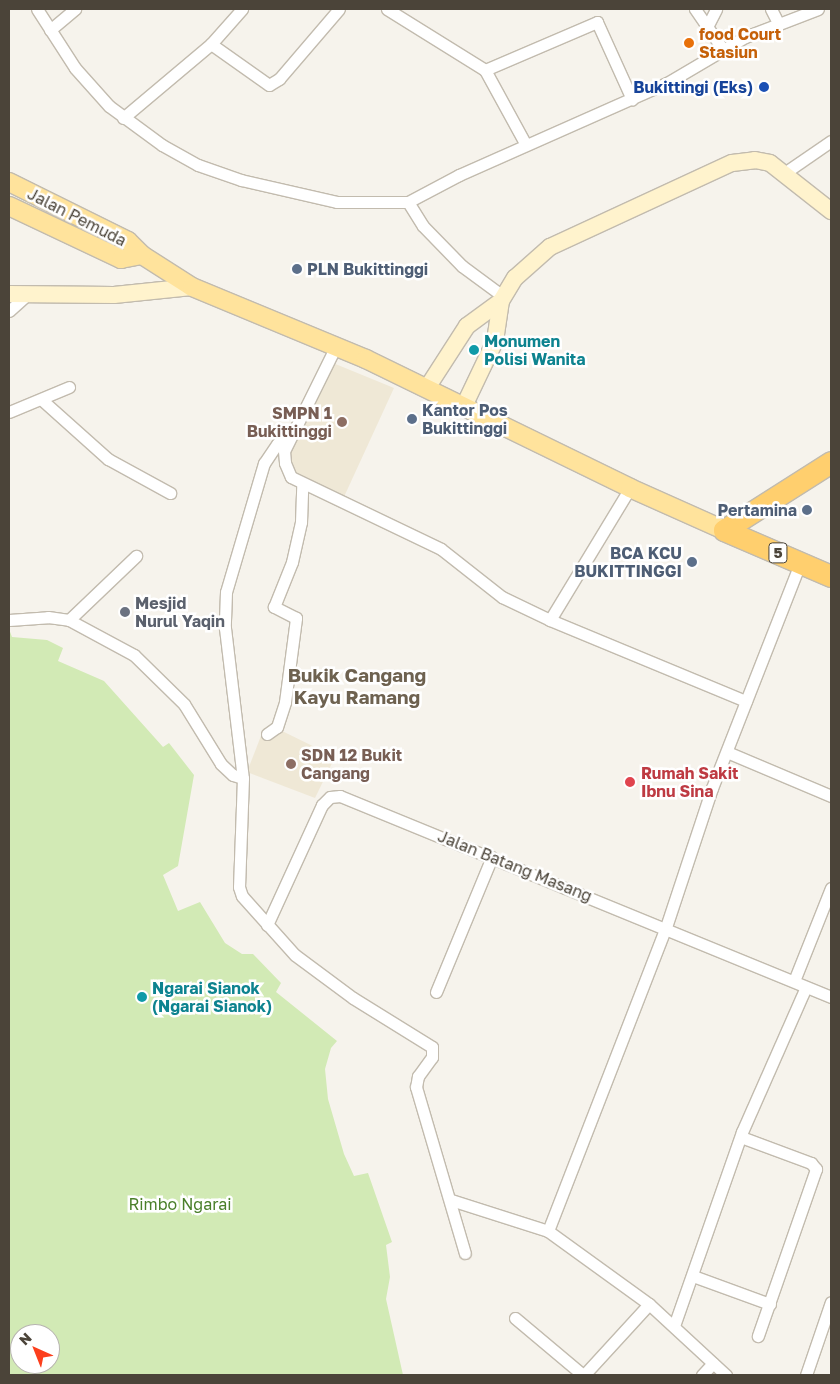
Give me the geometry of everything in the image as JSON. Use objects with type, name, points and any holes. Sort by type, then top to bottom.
[{"type":"highway","points":[[724,530],[831,462]]},
{"type":"highway","name":"5","points":[[724,530],[831,576]]},
{"type":"main road","name":"Jalan Pemuda","points":[[9,182],[128,241],[142,255],[192,287],[336,346],[427,388],[630,488],[724,530]]},
{"type":"main road","name":"Jalan Pemuda","points":[[9,206],[121,260],[142,255]]},
{"type":"street","points":[[37,9],[87,84],[123,118],[198,165],[241,180],[337,202],[408,202],[526,145],[632,99],[778,22],[818,9]]},
{"type":"street","points":[[50,30],[75,9]]},
{"type":"street","points":[[123,118],[210,44],[242,9]]},
{"type":"street","points":[[210,44],[269,85],[279,79],[339,9]]},
{"type":"street","points":[[387,9],[485,70],[526,145]]},
{"type":"street","points":[[695,9],[708,25],[724,52]]},
{"type":"street","points":[[708,25],[716,9]]},
{"type":"street","points":[[771,9],[778,22]]},
{"type":"street","points":[[485,70],[597,22],[632,99]]},
{"type":"street","points":[[783,174],[831,141]]},
{"type":"street","points":[[427,388],[467,326],[502,299],[515,278],[550,247],[732,163],[755,160],[770,163],[831,211]]},
{"type":"street","points":[[408,202],[423,226],[462,266],[502,299]]},
{"type":"street","points":[[9,294],[114,294],[192,287]]},
{"type":"street","points":[[9,311],[29,293]]},
{"type":"street","points":[[464,406],[495,341],[502,299]]},
{"type":"street","points":[[336,346],[290,434],[284,451],[284,463],[291,477],[302,485],[412,532],[441,549],[493,591],[550,620],[746,700]]},
{"type":"street","points":[[9,412],[42,400],[69,387]]},
{"type":"street","points":[[42,400],[108,459],[170,493]]},
{"type":"street","points":[[290,434],[277,444],[264,464],[226,592],[225,628],[243,778],[237,878],[242,896],[288,949],[319,974],[432,1047],[432,1057],[418,1076],[416,1087],[425,1125],[451,1200],[465,1254]]},
{"type":"street","points":[[267,734],[277,727],[285,702],[296,618],[274,607],[292,562],[302,522],[302,485]]},
{"type":"street","points":[[550,620],[630,488]]},
{"type":"street","points":[[69,620],[136,556]]},
{"type":"street","points":[[548,1231],[666,927],[746,700],[800,563]]},
{"type":"street","points":[[9,620],[48,617],[69,620],[114,642],[154,672],[184,704],[221,764],[233,775],[243,778]]},
{"type":"street","points":[[727,752],[831,796]]},
{"type":"street","name":"Jalan Batang Masang","points":[[267,925],[322,805],[330,797],[340,796],[666,927],[831,997]]},
{"type":"street","points":[[436,992],[492,857]]},
{"type":"street","points":[[794,981],[831,888]]},
{"type":"street","points":[[674,1326],[741,1137],[806,987]]},
{"type":"street","points":[[741,1137],[811,1163],[816,1169],[758,1336]]},
{"type":"street","points":[[451,1200],[548,1231],[649,1304],[726,1375]]},
{"type":"street","points":[[693,1276],[770,1304]]},
{"type":"street","points":[[806,1375],[827,1329],[831,1302]]},
{"type":"street","points":[[515,1318],[583,1375],[649,1304]]},
{"type":"street","points":[[702,1375],[713,1363]]},
{"type":"shaded area","name":"SMPN 1 Bukittinggi","points":[[333,363],[394,388],[343,499],[297,477],[289,456]]},
{"type":"shaded area","name":"SDN 12 Bukit Cangang","points":[[264,728],[278,729],[335,757],[315,798],[247,772]]},
{"type":"green space","name":"Rimbo Ngarai","points":[[9,629],[12,637],[47,640],[63,648],[58,661],[104,681],[163,747],[169,743],[194,775],[178,866],[163,875],[178,911],[200,902],[225,943],[242,954],[253,954],[281,983],[276,992],[337,1041],[331,1048],[325,1069],[328,1099],[344,1154],[354,1176],[368,1173],[392,1242],[386,1245],[390,1277],[386,1299],[403,1375],[9,1375]]},
{"type":"place","name":"food Court Stasiun","points":[[689,43]]},
{"type":"place","name":"Bukittingi (Eks)","points":[[764,87]]},
{"type":"place","name":"PLN Bukittinggi","points":[[297,269]]},
{"type":"place","name":"Monumen Polisi Wanita","points":[[474,350]]},
{"type":"place","name":"Kantor Pos Bukittinggi","points":[[412,419]]},
{"type":"place","name":"SMPN 1 Bukittinggi","points":[[342,422]]},
{"type":"place","name":"Pertamina","points":[[807,510]]},
{"type":"place","name":"BCA KCU BUKITTINGGI","points":[[692,562]]},
{"type":"place","name":"Mesjid Nurul Yaqin","points":[[125,612]]},
{"type":"place","name":"SDN 12 Bukit Cangang","points":[[291,764]]},
{"type":"place","name":"Rumah Sakit Ibnu Sina","points":[[630,782]]},
{"type":"place","name":"Ngarai Sianok (Ngarai Sianok)","points":[[142,997]]},
{"type":"district","name":"Bukik Cangang Kayu Ramang","points":[[357,686]]}]
